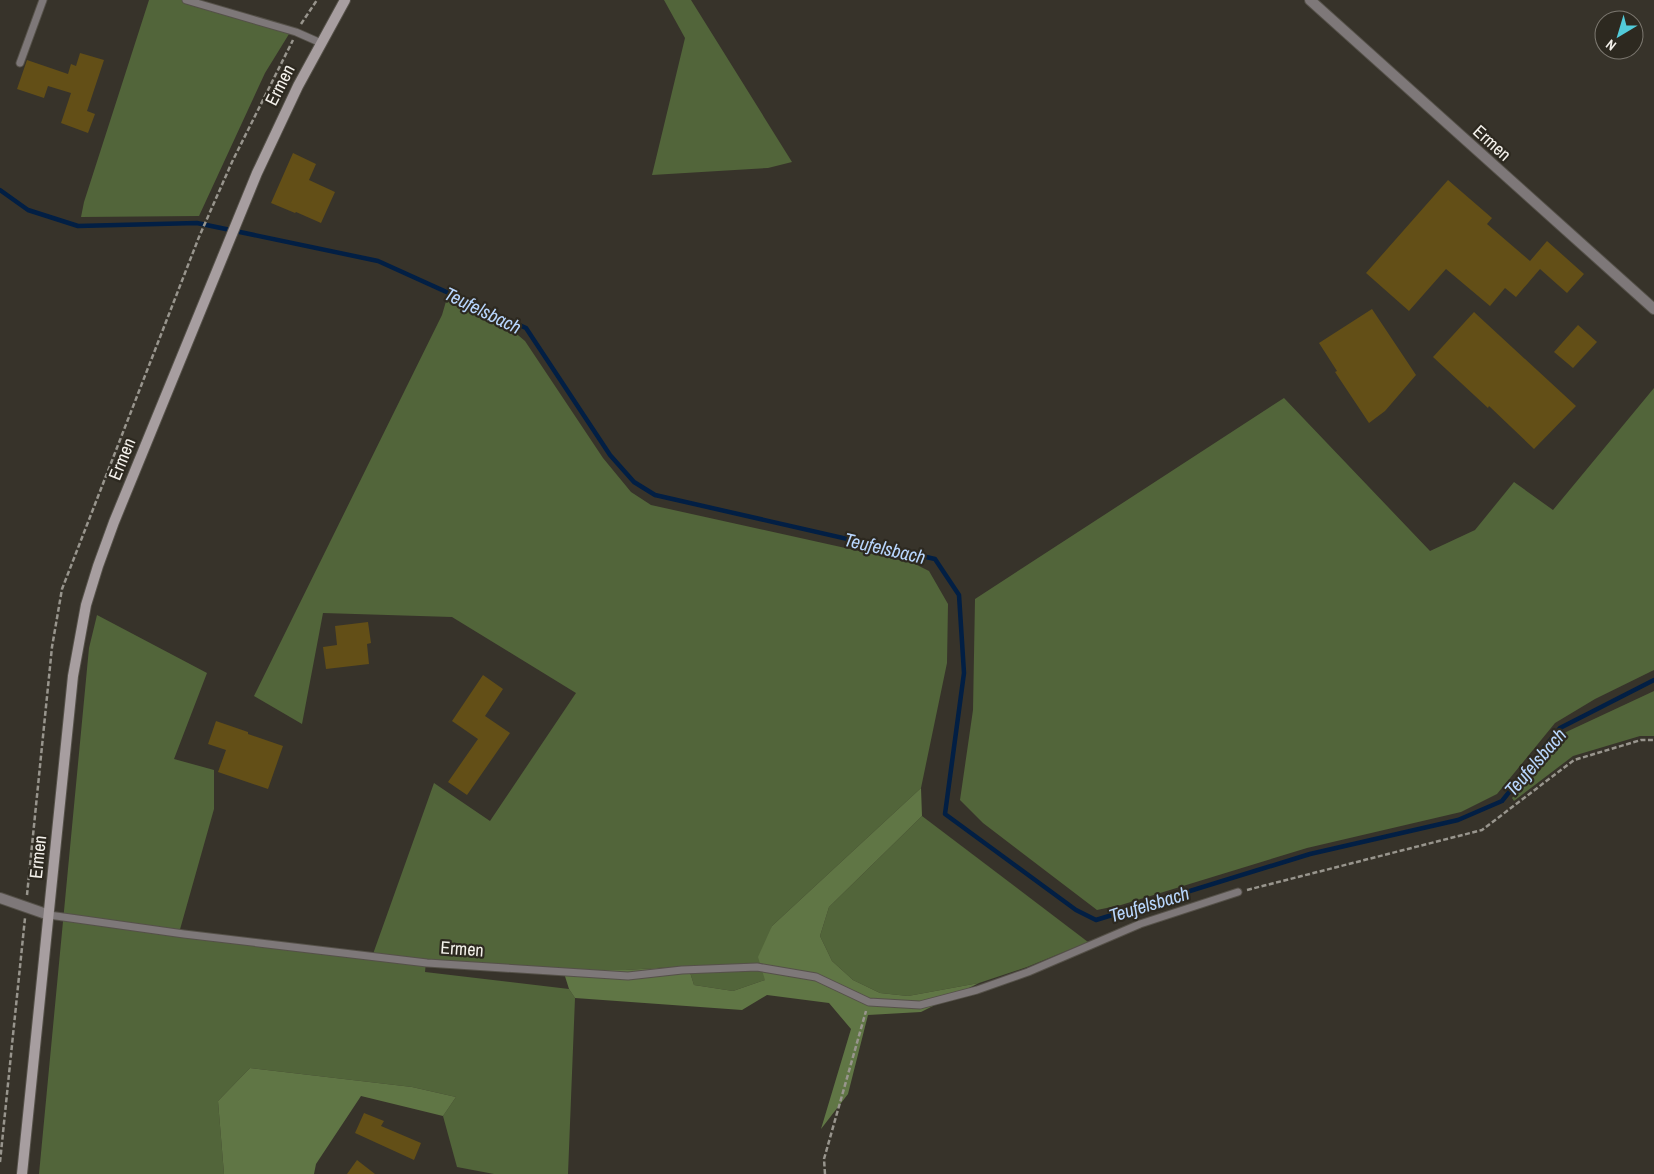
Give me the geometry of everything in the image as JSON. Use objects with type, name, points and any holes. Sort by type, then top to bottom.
[{"type":"main road","name":"Ermen","points":[[22,1174],[73,676],[86,605],[114,522],[226,247],[278,126],[345,0]]},
{"type":"street","name":"Ermen","points":[[1310,0],[1654,309]]},
{"type":"street","name":"Ermen","points":[[0,898],[49,915]]},
{"type":"lane","points":[[20,63],[43,0]]},
{"type":"lane","points":[[186,0],[296,32],[321,43]]},
{"type":"lane","points":[[869,1002],[920,1005],[976,990],[1028,972],[1140,924],[1238,892]]},
{"type":"lane","name":"Ermen","points":[[49,915],[184,934],[427,963],[628,976],[682,970],[757,967],[816,977],[869,1002]]},
{"type":"path","points":[[199,237],[232,162],[296,32],[317,0]]},
{"type":"path","points":[[1238,892],[1482,830],[1574,760],[1641,740],[1654,740]]},
{"type":"path","points":[[0,1162],[26,908]]},
{"type":"path","points":[[824,1174],[824,1158],[869,1002]]},
{"type":"green space","points":[[149,0],[189,0],[289,34],[265,73],[199,216],[81,217],[84,202]]},
{"type":"green space","points":[[664,0],[691,0],[792,162],[768,168],[652,175],[685,38]]},
{"type":"green space","points":[[447,298],[506,325],[525,341],[603,458],[631,492],[651,505],[913,563],[929,571],[948,604],[947,663],[921,788],[772,926],[765,980],[733,991],[694,985],[688,966],[626,970],[563,970],[426,962],[425,972],[569,989],[575,998],[568,1174],[494,1174],[457,1167],[443,1116],[456,1097],[412,1087],[250,1068],[218,1101],[224,1174],[39,1174],[89,648],[97,615],[207,673],[174,759],[214,770],[214,809],[179,933],[373,954],[434,783],[490,821],[576,693],[452,617],[323,613],[302,724],[254,696],[442,315]]},
{"type":"green space","points":[[1654,388],[1654,670],[1595,699],[1555,723],[1497,794],[1461,812],[1307,848],[1121,905],[1097,910],[983,823],[960,800],[973,710],[975,599],[1284,398],[1430,551],[1475,530],[1514,482],[1553,510]]},
{"type":"green space","points":[[1654,691],[1654,736],[1640,736],[1573,756],[1514,801],[1512,798],[1564,733]]},
{"type":"green space","points":[[921,788],[922,816],[829,907],[820,936],[832,961],[853,980],[880,993],[908,996],[979,983],[921,1012],[868,1015],[848,1094],[821,1129],[851,1029],[829,1003],[767,995],[742,1010],[575,998],[569,989],[563,970],[626,970],[688,966],[694,985],[733,991],[765,980],[758,957],[772,926]]},
{"type":"green space","points":[[922,816],[1088,942],[1027,967],[979,983],[908,996],[880,993],[853,980],[832,961],[820,936],[829,907]]},
{"type":"green space","points":[[250,1068],[412,1087],[456,1097],[443,1116],[361,1096],[316,1164],[314,1174],[224,1174],[218,1101]]},
{"type":"building","points":[[80,53],[104,60],[87,111],[95,114],[88,133],[61,123],[71,93],[48,86],[44,98],[17,89],[27,60],[68,74],[71,64],[76,66]]},
{"type":"building","points":[[293,153],[316,164],[309,180],[335,192],[321,223],[271,203]]},
{"type":"building","points":[[1448,180],[1492,218],[1487,224],[1530,261],[1547,241],[1584,274],[1567,293],[1540,269],[1516,297],[1505,288],[1490,306],[1446,269],[1409,311],[1366,273]]},
{"type":"building","points":[[1372,309],[1416,375],[1385,411],[1369,423],[1335,372],[1337,371],[1319,343]]},
{"type":"building","points":[[1474,312],[1576,406],[1534,449],[1433,357]]},
{"type":"building","points":[[1578,325],[1597,342],[1573,368],[1554,352]]},
{"type":"building","points":[[368,622],[371,643],[367,644],[369,664],[326,669],[323,647],[337,645],[335,626]]},
{"type":"building","points":[[483,675],[503,689],[485,716],[510,733],[467,795],[448,782],[478,739],[452,721]]},
{"type":"building","points":[[216,721],[283,746],[268,789],[218,772],[226,750],[208,744]]},
{"type":"building","points":[[364,1113],[384,1121],[381,1126],[421,1143],[414,1160],[355,1133]]},
{"type":"building","points":[[357,1160],[375,1174],[347,1174]]},
{"type":"waterway","name":"Teufelsbach","points":[[0,190],[28,210],[78,226],[197,223],[378,261],[526,328],[610,455],[634,482],[655,495],[935,559],[959,595],[964,673],[945,814],[1076,910],[1096,920],[1310,854],[1458,820],[1502,801],[1560,728],[1654,680]]}]
